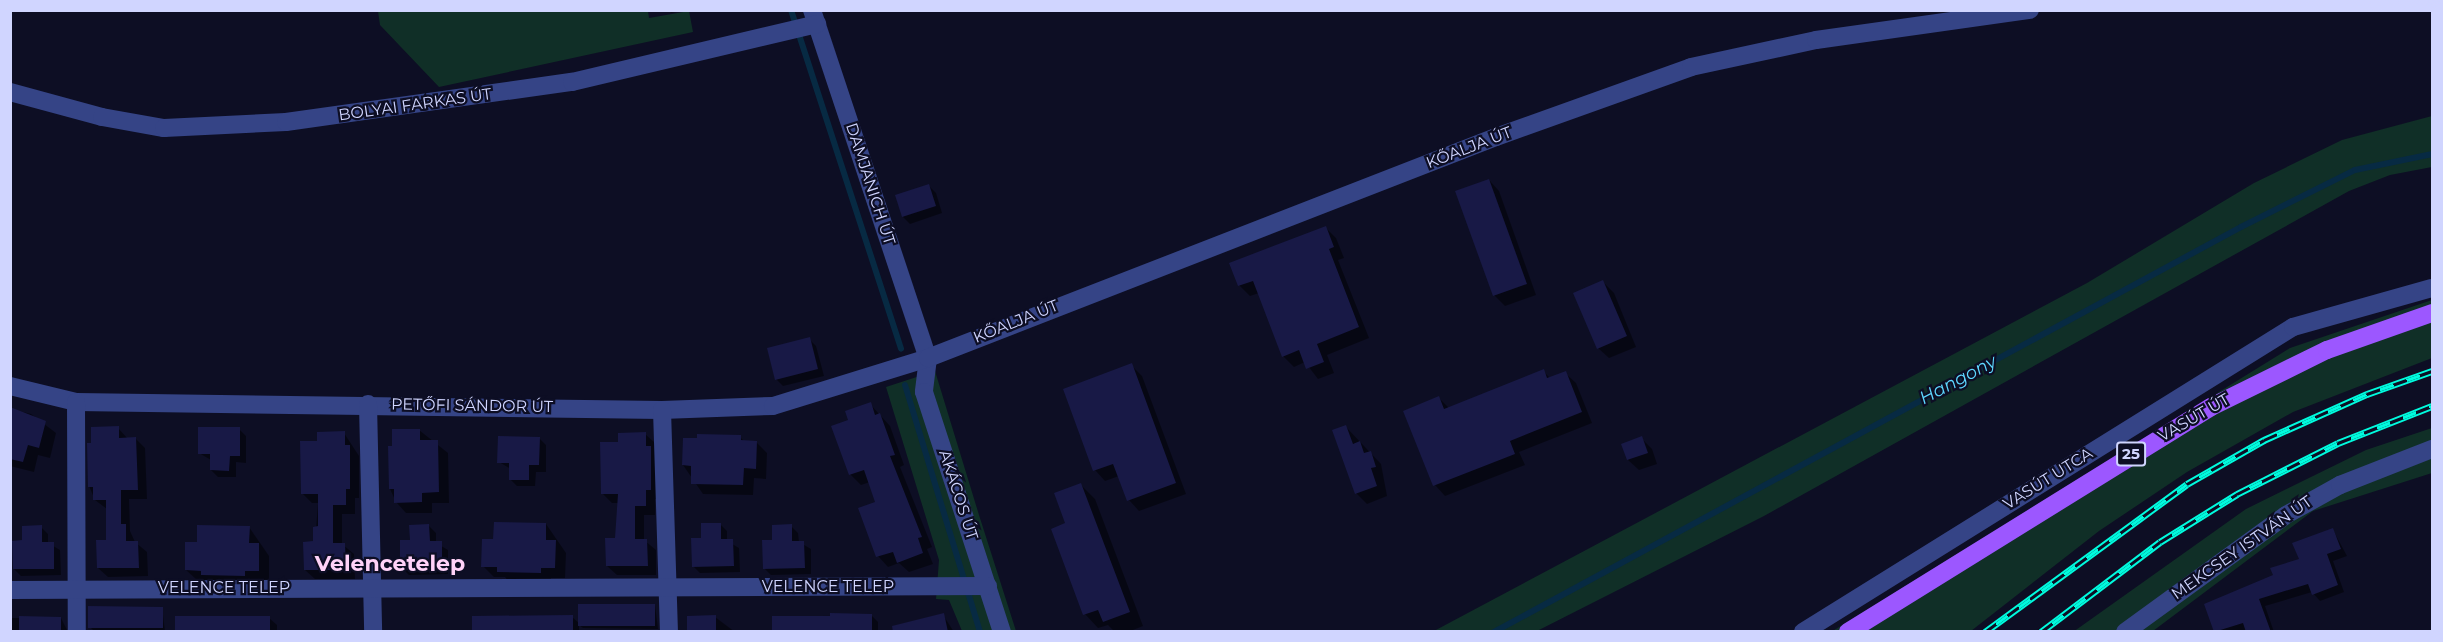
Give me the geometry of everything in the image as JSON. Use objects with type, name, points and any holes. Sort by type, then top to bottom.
[{"type":"main road","name":"VASÚT ÚT","points":[[1848,632],[2211,407],[2327,350],[2433,313]]},
{"type":"street","name":"KŐALJA ÚT","points":[[928,358],[1496,137],[1691,67],[1816,40],[2030,10]]},
{"type":"street","name":"DAMJANICH ÚT","points":[[811,20],[928,358]]},
{"type":"street","name":"BOLYAI FARKAS ÚT","points":[[10,92],[102,117],[164,128],[286,122],[433,104],[572,82],[786,31],[811,20]]},
{"type":"street","name":"VASÚT UTCA","points":[[1803,632],[2294,327],[2433,288]]},
{"type":"street","name":"PETŐFI SÁNDOR ÚT","points":[[10,386],[76,402],[368,404],[662,410],[773,406],[928,358]]},
{"type":"street","name":"AKÁCOS ÚT","points":[[928,358],[924,392],[975,586],[1002,632]]},
{"type":"street","points":[[76,402],[77,632]]},
{"type":"street","points":[[368,404],[373,632]]},
{"type":"street","points":[[662,410],[669,632]]},
{"type":"street","name":"MEKCSEY ISTVÁN ÚT","points":[[2125,632],[2286,515],[2340,485],[2433,449]]},
{"type":"street","name":"VELENCE TELEP","points":[[10,590],[975,586]]},
{"type":"green space","points":[[378,11],[648,11],[649,18],[689,11],[693,32],[439,87],[380,25]]},
{"type":"green space","points":[[2432,116],[2432,167],[2390,175],[2349,191],[1764,516],[1537,631],[1434,631],[2087,283],[2254,183],[2342,140]]},
{"type":"green space","points":[[2432,300],[2432,358],[2293,412],[2187,472],[2099,531],[1971,631],[1831,632],[2290,348]]},
{"type":"green space","points":[[935,371],[1016,631],[962,631],[949,600],[936,599],[939,560],[886,387]]},
{"type":"green space","points":[[2432,428],[2432,473],[2313,511],[2153,631],[2073,632],[2246,509],[2366,450]]},
{"type":"building","points":[[1489,179],[1527,284],[1493,296],[1455,191]]},
{"type":"building","points":[[929,184],[936,206],[902,217],[895,195]]},
{"type":"building","points":[[1326,226],[1334,247],[1329,249],[1359,327],[1317,344],[1324,362],[1306,369],[1299,350],[1282,357],[1253,281],[1238,286],[1229,263]]},
{"type":"building","points":[[1603,280],[1627,336],[1597,349],[1573,293]]},
{"type":"building","points":[[810,337],[818,369],[775,380],[767,348]]},
{"type":"building","points":[[1132,363],[1176,483],[1127,501],[1113,464],[1093,471],[1063,389]]},
{"type":"building","points":[[1544,369],[1547,378],[1566,371],[1582,412],[1510,441],[1515,454],[1433,486],[1403,411],[1439,396],[1444,409]]},
{"type":"building","points":[[871,402],[875,415],[880,413],[895,455],[890,456],[922,537],[918,538],[923,553],[897,563],[893,552],[876,557],[858,508],[875,502],[864,470],[849,475],[831,426],[848,420],[845,411]]},
{"type":"building","points":[[10,407],[46,421],[39,448],[28,445],[23,462],[10,459]]},
{"type":"building","points":[[1346,425],[1353,444],[1360,441],[1364,453],[1371,451],[1376,467],[1371,468],[1377,486],[1355,494],[1332,430]]},
{"type":"building","points":[[119,426],[119,438],[136,437],[138,490],[121,490],[121,524],[126,524],[126,541],[138,541],[139,568],[97,568],[96,540],[106,540],[106,500],[93,500],[93,487],[88,487],[87,443],[91,443],[91,427]]},
{"type":"building","points":[[198,427],[240,427],[240,456],[230,456],[229,471],[210,470],[210,454],[198,454]]},
{"type":"building","points":[[392,429],[420,429],[420,440],[438,440],[439,492],[422,493],[422,502],[394,503],[394,489],[389,489],[388,446],[392,446]]},
{"type":"building","points":[[345,431],[345,445],[350,445],[350,489],[346,489],[346,505],[333,505],[333,543],[345,543],[346,570],[304,570],[303,542],[313,541],[313,527],[318,526],[318,494],[301,494],[300,441],[317,441],[317,432]]},
{"type":"building","points":[[646,432],[646,446],[651,446],[651,490],[646,490],[646,506],[635,506],[635,539],[647,539],[648,566],[606,566],[605,538],[615,538],[618,494],[601,494],[600,442],[618,442],[618,433]]},
{"type":"building","points":[[697,434],[741,435],[741,440],[757,441],[756,469],[744,468],[743,485],[691,484],[691,466],[682,465],[683,438],[697,438]]},
{"type":"building","points":[[498,436],[540,437],[539,465],[529,465],[529,480],[509,480],[509,463],[497,463]]},
{"type":"building","points":[[1642,436],[1648,453],[1627,460],[1621,444]]},
{"type":"building","points":[[1081,483],[1130,612],[1103,622],[1098,610],[1083,615],[1051,529],[1065,523],[1054,493]]},
{"type":"building","points":[[494,522],[546,523],[546,540],[556,540],[555,568],[541,568],[541,573],[497,572],[497,567],[481,567],[482,539],[493,539]]},
{"type":"building","points":[[701,523],[721,523],[721,539],[733,539],[734,566],[692,567],[691,538],[701,538]]},
{"type":"building","points":[[429,524],[430,541],[442,541],[442,568],[400,569],[400,540],[410,540],[409,525]]},
{"type":"building","points":[[792,524],[792,541],[804,541],[805,568],[763,569],[762,540],[772,540],[772,525]]},
{"type":"building","points":[[42,525],[42,542],[54,542],[54,569],[13,569],[12,541],[22,540],[22,526]]},
{"type":"building","points":[[197,525],[250,526],[249,543],[259,543],[259,571],[245,571],[245,576],[201,575],[201,571],[185,570],[185,542],[197,542]]},
{"type":"building","points":[[2333,528],[2341,549],[2327,554],[2338,585],[2312,595],[2308,584],[2259,599],[2271,632],[2246,632],[2243,623],[2214,632],[2204,604],[2273,575],[2270,568],[2299,559],[2292,543]]},
{"type":"building","points":[[578,604],[655,604],[655,626],[578,626]]},
{"type":"building","points":[[88,606],[163,607],[163,628],[88,628]]},
{"type":"building","points":[[830,613],[872,614],[872,632],[772,632],[772,616],[830,616]]},
{"type":"building","points":[[944,613],[948,632],[893,632],[892,626]]},
{"type":"building","points":[[573,615],[573,632],[472,632],[472,616]]},
{"type":"building","points":[[716,615],[716,632],[687,632],[687,616]]},
{"type":"building","points":[[19,616],[61,617],[61,632],[19,632]]},
{"type":"building","points":[[175,616],[270,616],[270,632],[175,632]]},
{"type":"waterway","points":[[791,10],[901,349]]},
{"type":"waterway","name":"Hangony","points":[[1494,632],[2241,227],[2355,170],[2432,154]]},
{"type":"waterway","points":[[905,385],[980,632]]},
{"type":"railway","points":[[1985,632],[2187,484],[2264,440],[2367,394],[2432,371]]},
{"type":"railway","points":[[2041,632],[2160,542],[2237,494],[2338,443],[2432,406]]},
{"type":"district","name":"Velencetelep","points":[[390,564]]}]
